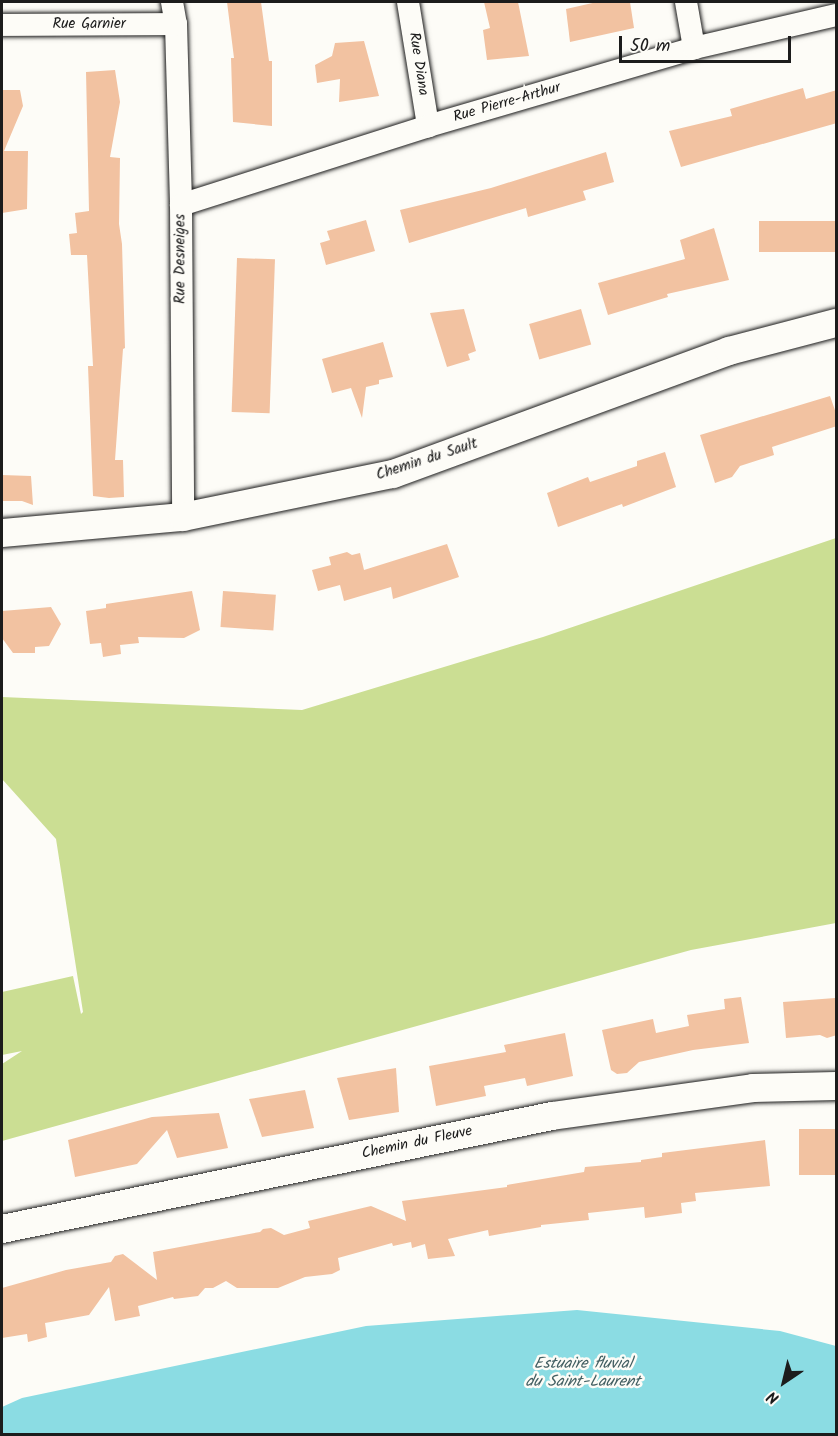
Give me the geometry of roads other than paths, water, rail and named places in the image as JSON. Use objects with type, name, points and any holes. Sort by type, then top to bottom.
[{"type":"street","name":"Rue Desneiges","points":[[172,2],[176,24],[181,205],[183,517]]},
{"type":"street","name":"Rue Diana","points":[[408,2],[428,126]]},
{"type":"street","points":[[686,2],[694,48]]},
{"type":"street","name":"Rue Pierre-Arthur","points":[[181,205],[428,126],[694,48],[837,15]]},
{"type":"street","name":"Rue Garnier","points":[[2,25],[176,24]]},
{"type":"street","name":"Chemin du Sault","points":[[2,533],[183,517],[393,474],[729,351],[837,323]]},
{"type":"street","name":"Chemin du Fleuve","points":[[2,1229],[552,1116],[753,1088],[837,1086]]},
{"type":"water","name":"Estuaire fluvial du Saint-Laurent","points":[[577,1310],[780,1331],[836,1346],[836,1434],[2,1434],[2,1407],[22,1398],[366,1326]]}]
